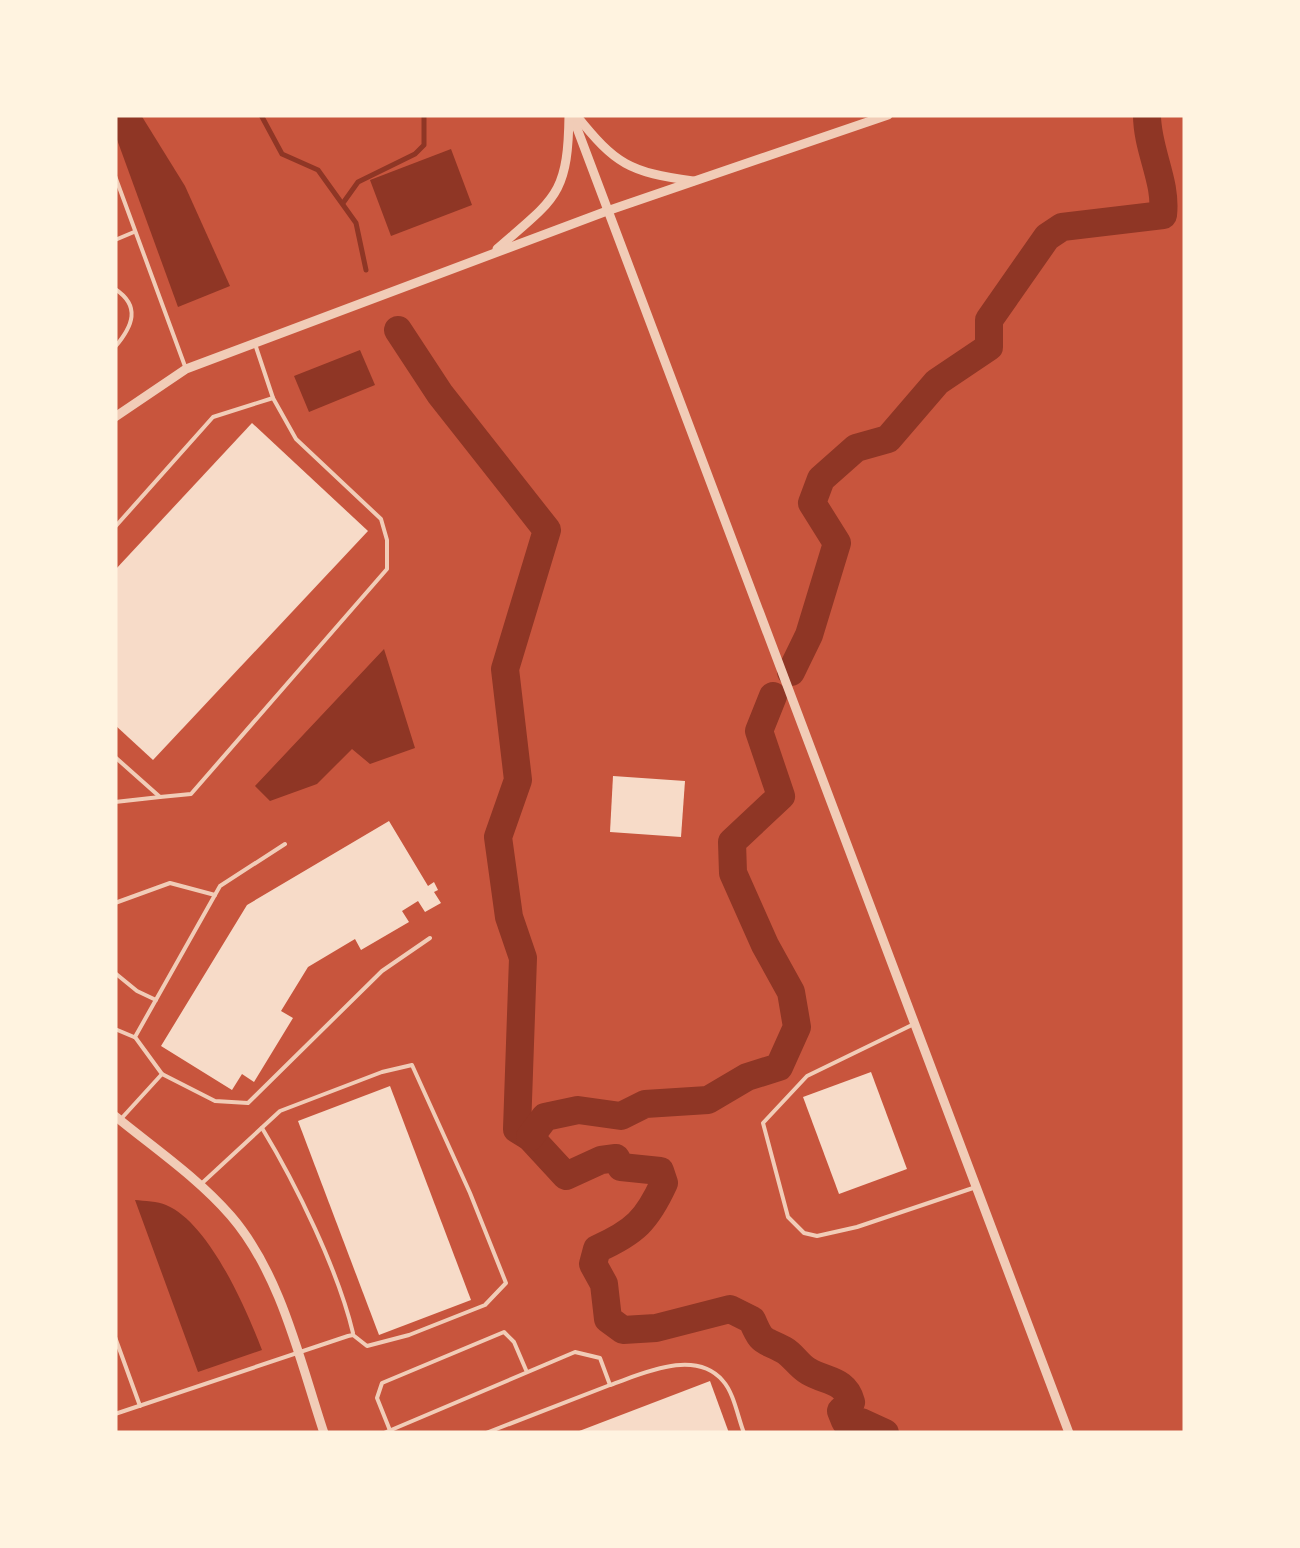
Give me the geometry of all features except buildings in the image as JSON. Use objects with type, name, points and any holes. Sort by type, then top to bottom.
[{"type":"street","points":[[572,115],[621,163],[654,175],[696,181]]},
{"type":"street","points":[[572,115],[1068,1433]]},
{"type":"street","points":[[491,254],[540,210],[562,181],[572,115]]},
{"type":"street","points":[[115,417],[186,368],[607,211],[888,115]]},
{"type":"street","points":[[117,1120],[200,1185],[232,1216],[258,1255],[324,1433]]},
{"type":"lane","points":[[115,176],[186,368]]},
{"type":"lane","points":[[115,240],[134,232]]},
{"type":"lane","points":[[115,288],[132,304],[134,316],[115,347]]},
{"type":"lane","points":[[115,802],[191,794],[387,569],[381,519],[296,439],[272,398],[254,343]]},
{"type":"lane","points":[[115,527],[213,418],[272,398]]},
{"type":"lane","points":[[115,757],[160,798]]},
{"type":"lane","points":[[135,1037],[220,886],[285,844]]},
{"type":"lane","points":[[115,903],[170,883],[215,895]]},
{"type":"lane","points":[[115,1029],[135,1037],[162,1074],[215,1101],[248,1103],[382,970],[430,938]]},
{"type":"lane","points":[[115,973],[156,1000]]},
{"type":"lane","points":[[914,1024],[806,1076],[762,1123],[788,1217],[804,1233],[817,1236],[857,1227],[976,1187]]},
{"type":"lane","points":[[200,1185],[280,1111],[412,1064],[506,1283],[485,1305],[409,1336],[368,1346],[353,1336],[346,1306],[285,1166],[262,1128]]},
{"type":"lane","points":[[117,1120],[162,1074]]},
{"type":"lane","points":[[391,1432],[377,1398],[382,1383],[504,1332],[514,1342],[527,1372]]},
{"type":"lane","points":[[115,1414],[353,1336]]},
{"type":"lane","points":[[115,1337],[140,1406]]},
{"type":"lane","points":[[384,1433],[576,1352],[600,1358],[610,1385]]},
{"type":"lane","points":[[486,1433],[674,1363],[710,1370],[725,1382],[744,1433]]},
{"type":"shaded area","points":[[115,115],[141,115],[185,186],[230,286],[178,307],[115,134]]},
{"type":"shaded area","points":[[451,149],[472,205],[391,236],[370,180]]},
{"type":"shaded area","points":[[360,350],[375,385],[309,412],[294,376]]},
{"type":"shaded area","points":[[384,649],[415,748],[370,764],[352,749],[317,784],[270,801],[255,786]]},
{"type":"shaded area","points":[[135,1200],[166,1205],[197,1229],[224,1268],[262,1350],[198,1372]]},
{"type":"waterway","points":[[261,115],[282,154],[318,170],[356,223],[366,270]]},
{"type":"waterway","points":[[343,203],[358,182],[415,154],[424,145],[424,115]]},
{"type":"waterway","points":[[791,672],[809,635],[837,543],[812,503],[821,479],[856,448],[888,439],[937,382],[989,347],[989,320],[1047,237],[1062,227],[1163,215],[1147,115]]},
{"type":"waterway","points":[[398,330],[440,394],[547,530],[505,669],[518,780],[498,837],[509,917],[523,958],[517,1129],[530,1137],[566,1176],[601,1160],[616,1158],[621,1167],[660,1171],[664,1183],[645,1216],[621,1237],[597,1249],[593,1264],[604,1284],[608,1319],[623,1330],[656,1328],[730,1309],[752,1320],[761,1338],[787,1352],[805,1369],[844,1389],[851,1402],[841,1411],[845,1421],[861,1422],[885,1433]]},
{"type":"waterway","points":[[530,1137],[545,1117],[578,1110],[621,1116],[645,1104],[708,1100],[747,1077],[779,1067],[797,1027],[791,992],[733,873],[732,842],[781,796],[759,731],[773,696]]}]
